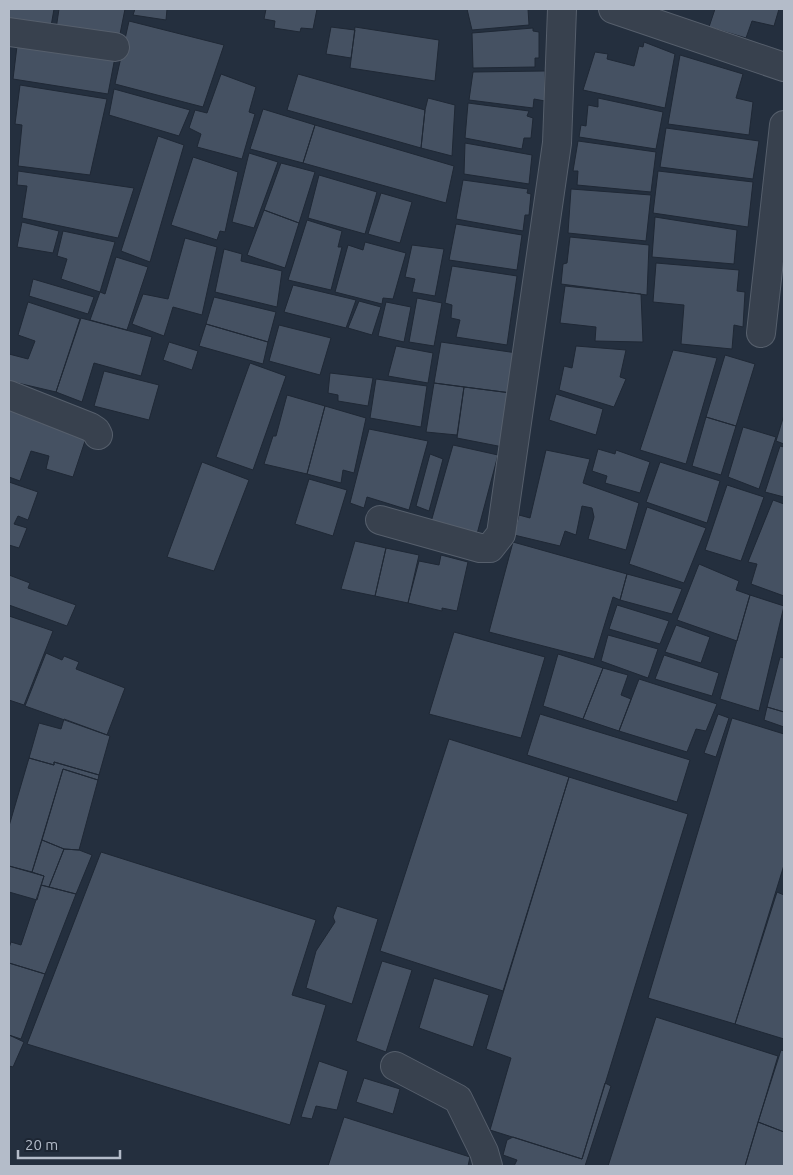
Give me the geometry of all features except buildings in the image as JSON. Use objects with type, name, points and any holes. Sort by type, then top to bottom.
[{"type":"street","points":[[380,520],[480,548],[490,548],[501,534],[557,143],[562,9]]},
{"type":"street","points":[[613,9],[784,67]]},
{"type":"street","points":[[9,32],[115,48]]},
{"type":"street","points":[[761,333],[784,125]]},
{"type":"street","points":[[9,395],[90,427],[98,435]]},
{"type":"street","points":[[395,1066],[458,1099],[484,1152],[488,1166]]}]
